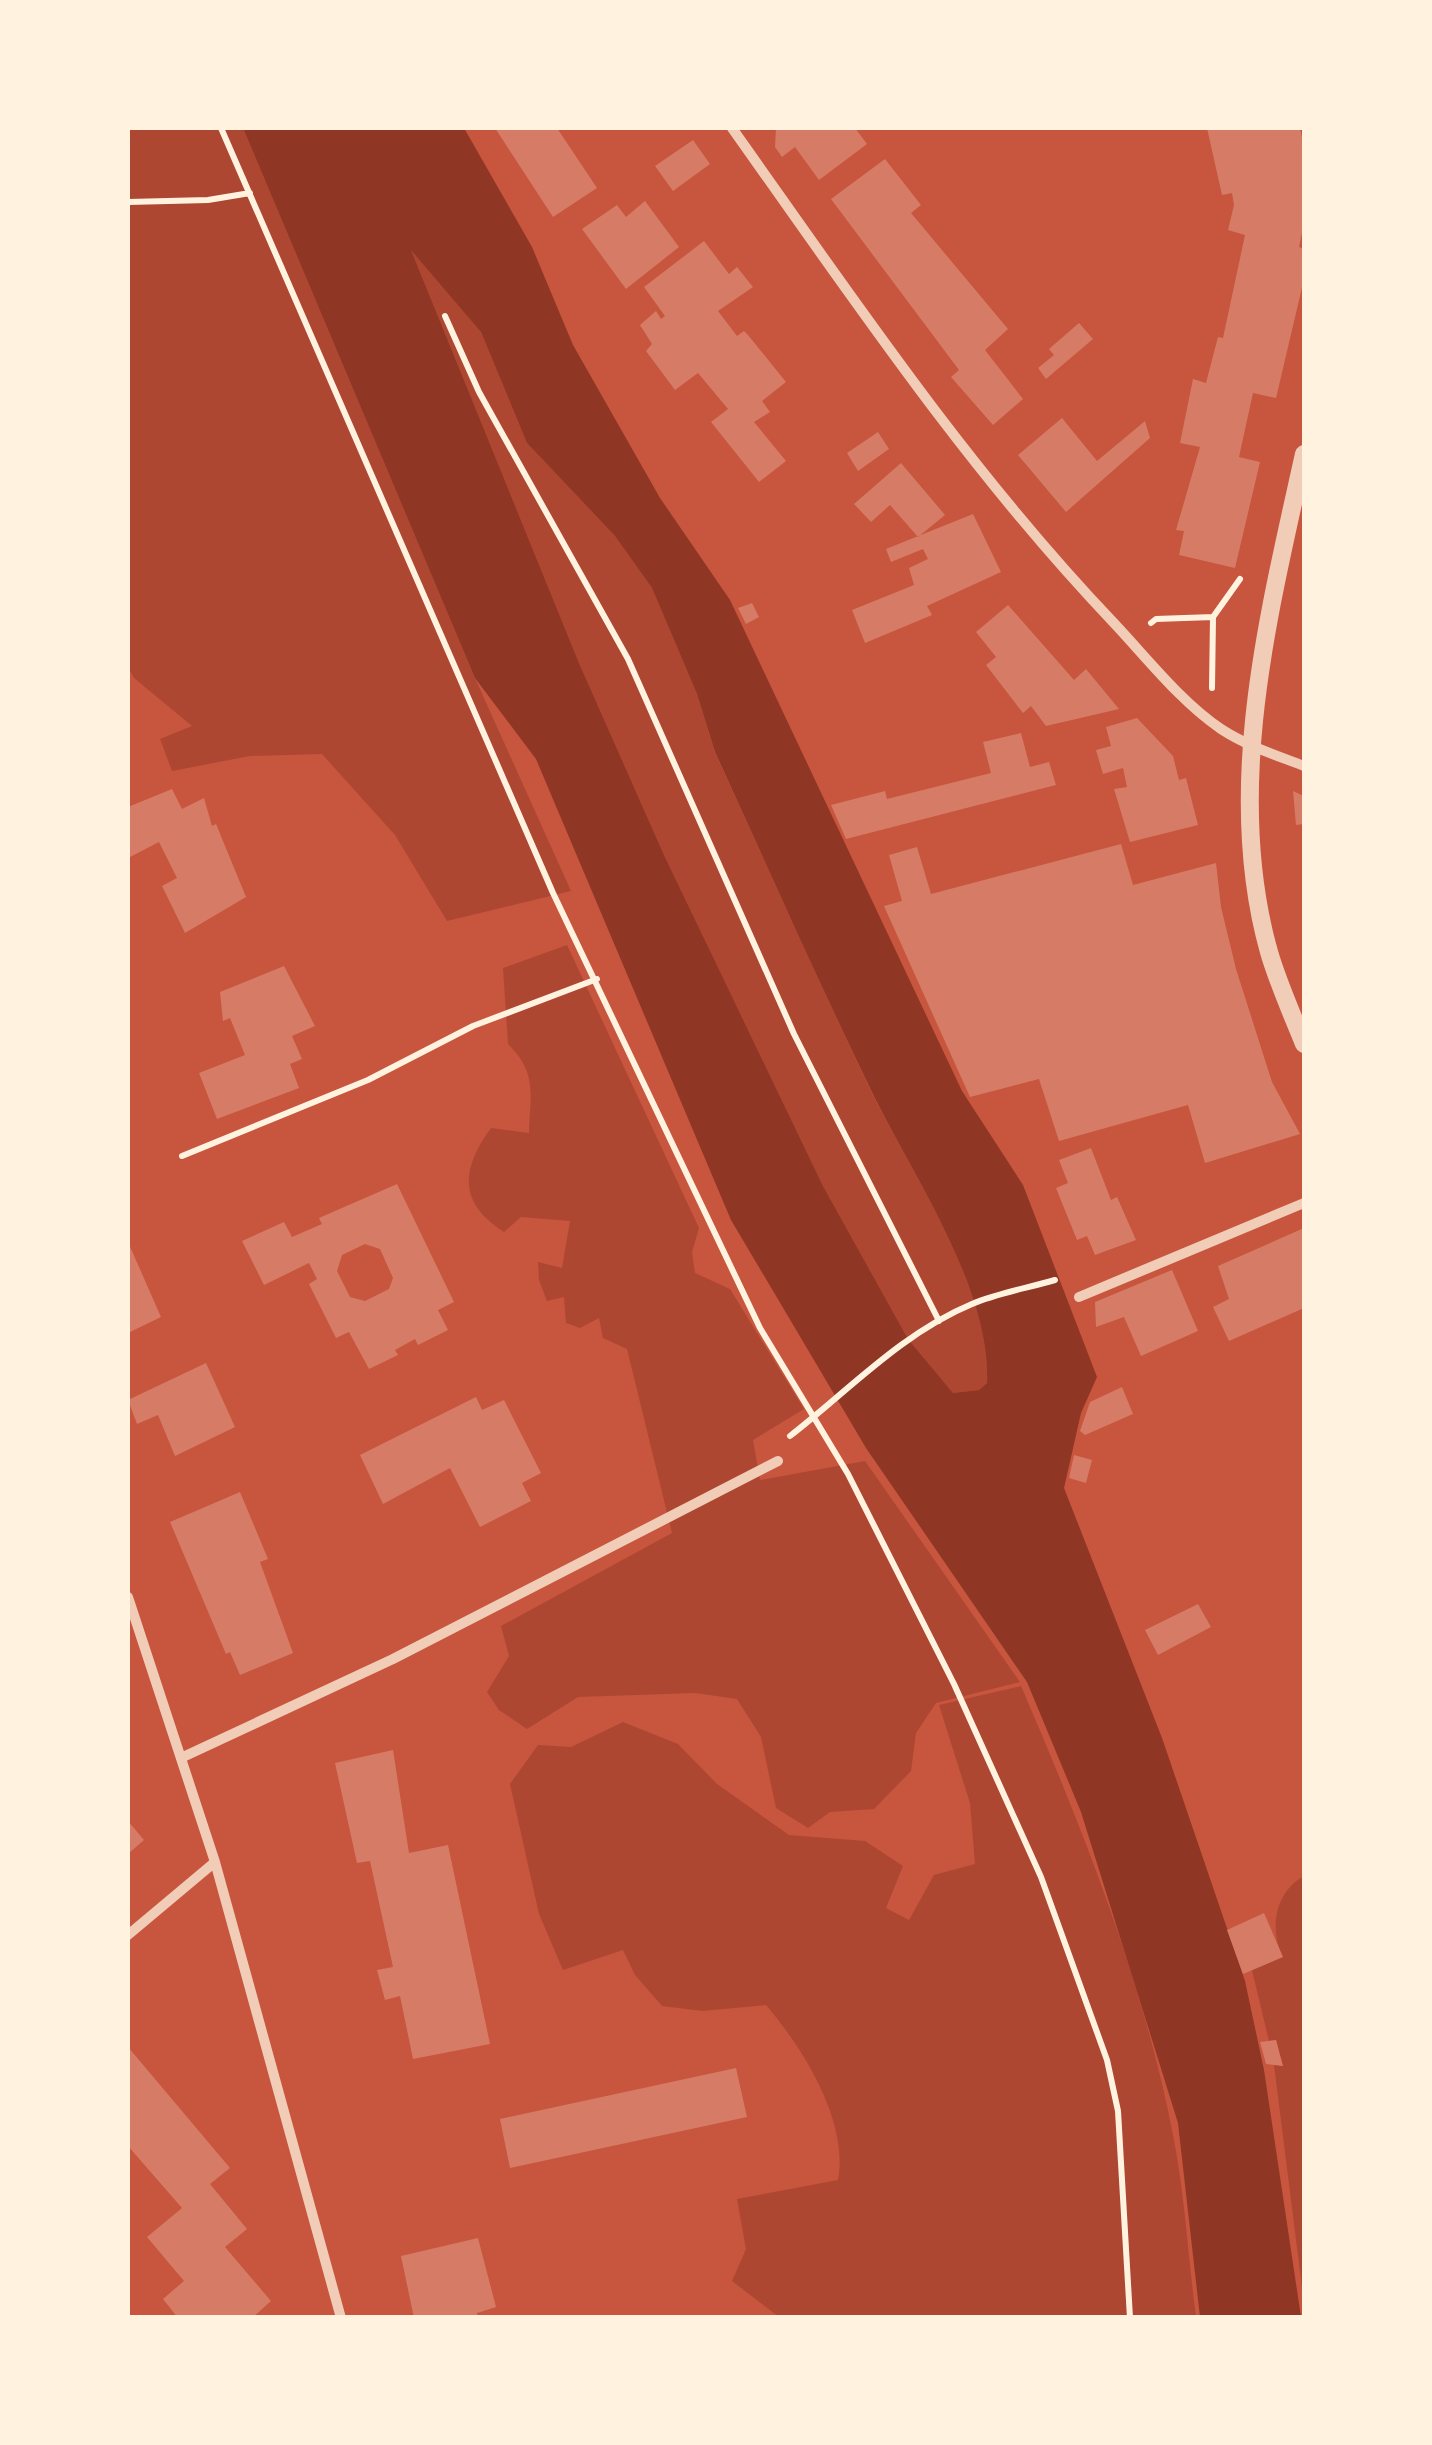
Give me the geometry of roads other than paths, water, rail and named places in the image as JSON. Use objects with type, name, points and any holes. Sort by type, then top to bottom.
[{"type":"street","points":[[732,128],[826,264],[963,446],[1129,640],[1207,718],[1253,747],[1304,766]]},
{"type":"street","points":[[1304,454],[1259,674],[1253,747],[1259,905],[1269,951],[1304,1044]]},
{"type":"street","points":[[1079,1297],[1304,1204]]},
{"type":"street","points":[[183,1757],[393,1659],[778,1460]]},
{"type":"street","points":[[128,1598],[215,1862],[340,2318]]},
{"type":"street","points":[[128,1935],[215,1862]]}]
